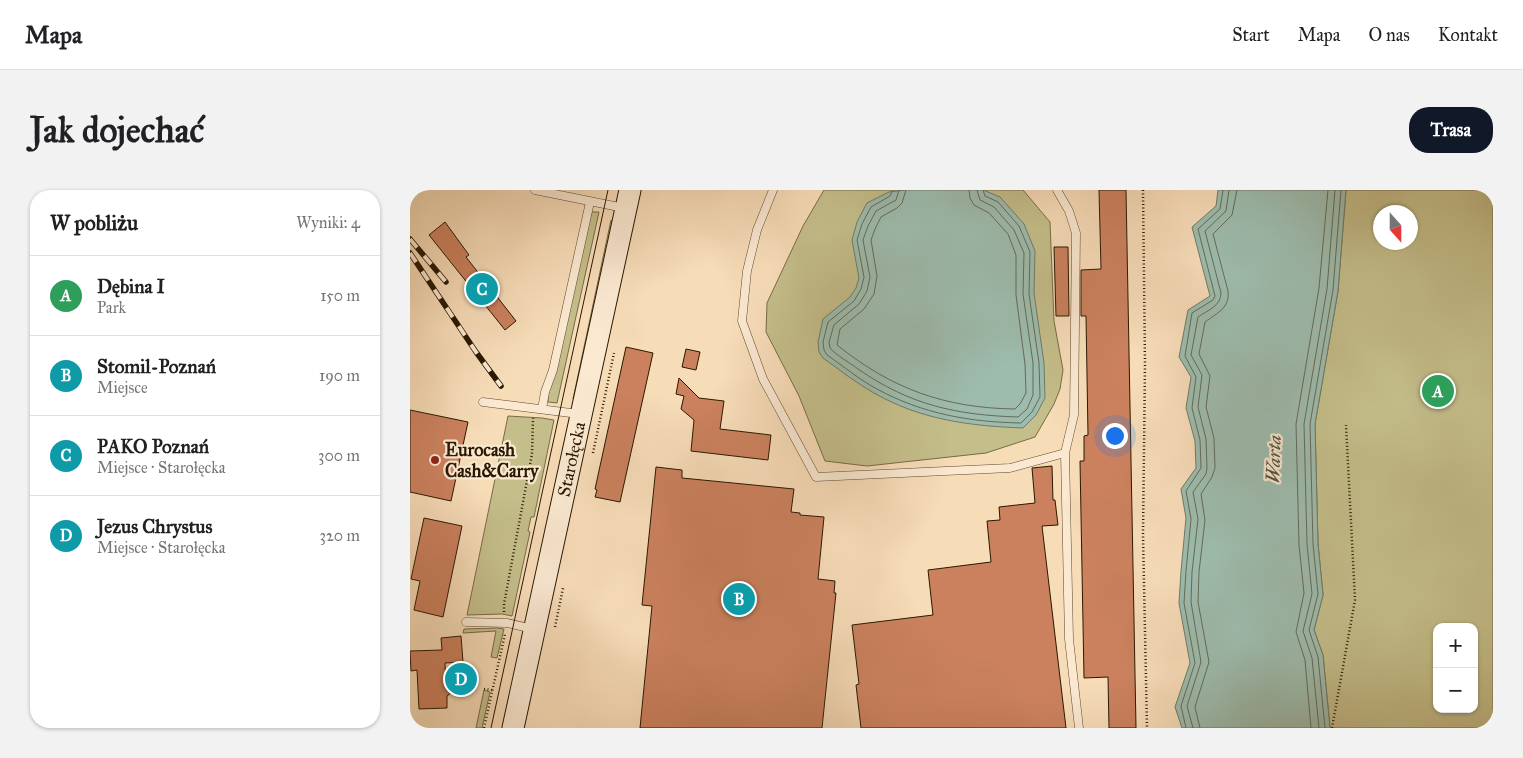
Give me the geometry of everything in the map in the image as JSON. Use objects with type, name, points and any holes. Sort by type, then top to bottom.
[{"type":"street","name":"Starołęcka","points":[[513,728],[628,199]]},
{"type":"lane","points":[[535,190],[590,202],[628,199]]},
{"type":"lane","points":[[773,190],[757,230],[747,271],[742,322],[763,379],[816,476],[1010,468],[1065,453]]},
{"type":"lane","points":[[1057,190],[1069,211],[1076,232],[1074,415],[1065,453],[1069,639],[1079,728]]},
{"type":"lane","points":[[538,408],[553,370],[590,202]]},
{"type":"lane","points":[[484,402],[581,415]]},
{"type":"lane","points":[[466,622],[507,623],[535,629]]},
{"type":"path","points":[[1143,190],[1144,536],[1147,728]]},
{"type":"path","points":[[484,728],[507,623],[504,604],[532,454],[538,408]]},
{"type":"path","points":[[1332,728],[1355,600],[1346,426]]},
{"type":"path","points":[[484,689],[492,690]]},
{"type":"shaded area","points":[[824,190],[1023,190],[1050,222],[1054,321],[1063,370],[1060,389],[1054,404],[1035,437],[986,453],[867,466],[825,461],[799,396],[766,332],[767,303],[803,226]]},
{"type":"shaded area","points":[[1346,190],[1493,190],[1493,728],[1330,728],[1323,655],[1314,630],[1323,595],[1318,544],[1315,424],[1338,291]]},
{"type":"shaded area","points":[[591,212],[599,212],[557,403],[548,402],[548,394],[556,370]]},
{"type":"shaded area","points":[[611,220],[614,223],[577,396],[573,399]]},
{"type":"shaded area","points":[[508,416],[554,420],[534,517],[531,517],[528,531],[530,532],[512,616],[502,614],[467,615]]},
{"type":"shaded area","points":[[464,629],[504,629],[497,658],[491,657],[496,631],[463,633]]},
{"type":"shaded area","points":[[484,690],[490,692],[482,728],[476,728]]},
{"type":"water","points":[[906,190],[983,190],[1000,197],[1024,224],[1035,251],[1034,293],[1044,363],[1045,398],[1036,415],[1023,428],[965,423],[910,410],[861,385],[823,358],[819,352],[818,342],[823,319],[850,297],[856,288],[859,278],[852,240],[857,222],[867,203],[889,192]]},
{"type":"water","name":"Warta","points":[[1218,190],[1346,190],[1338,291],[1315,424],[1318,544],[1323,595],[1314,630],[1323,655],[1330,728],[1182,728],[1175,707],[1190,663],[1179,603],[1186,518],[1181,489],[1196,468],[1195,441],[1186,408],[1191,377],[1179,357],[1188,310],[1210,296],[1192,227],[1216,206]]},
{"type":"building","points":[[1099,190],[1126,190],[1136,728],[1109,728],[1108,677],[1084,678],[1080,461],[1084,461],[1084,436],[1088,435],[1086,316],[1081,316],[1081,270],[1101,269]]},
{"type":"building","points":[[445,222],[469,255],[466,257],[516,321],[505,330],[429,235]]},
{"type":"building","points":[[1054,247],[1068,247],[1069,316],[1056,316]]},
{"type":"building","points":[[626,347],[653,353],[620,502],[595,497],[597,490],[595,489]]},
{"type":"building","points":[[686,349],[700,352],[696,370],[682,367]]},
{"type":"building","points":[[679,378],[699,398],[724,401],[720,429],[771,435],[768,460],[691,451],[694,420],[681,409],[684,396],[676,394]]},
{"type":"building","name":"Eurocash Cash&Carry","points":[[410,410],[468,422],[451,501],[410,492]]},
{"type":"building","points":[[1052,466],[1053,500],[1055,500],[1058,525],[1042,526],[1066,728],[861,728],[856,685],[859,684],[852,625],[933,615],[928,570],[991,562],[987,521],[1000,520],[999,507],[1035,503],[1032,468]]},
{"type":"building","points":[[656,467],[682,470],[682,478],[794,489],[791,512],[800,513],[800,515],[824,517],[818,579],[835,581],[834,593],[836,593],[822,728],[640,728],[652,606],[642,605]]},
{"type":"building","points":[[424,518],[462,526],[443,617],[414,610],[420,581],[411,579]]},
{"type":"building","points":[[461,636],[463,662],[445,663],[446,685],[455,690],[447,696],[447,708],[419,709],[417,670],[411,671],[410,651],[442,650],[441,638]]},
{"type":"tram line","points":[[491,728],[608,190]]},
{"type":"railway","points":[[410,239],[446,282]]},
{"type":"railway","points":[[410,253],[501,386]]},
{"type":"place","name":"PAKO Poznań","points":[[482,289]]},
{"type":"place","name":"Dębina I","points":[[1438,391]]},
{"type":"place","name":"Eurocash Cash&Carry","points":[[435,460]]},
{"type":"place","name":"Stomil-Poznań","points":[[739,599]]},
{"type":"place","name":"Jezus Chrystus","points":[[461,679]]}]
